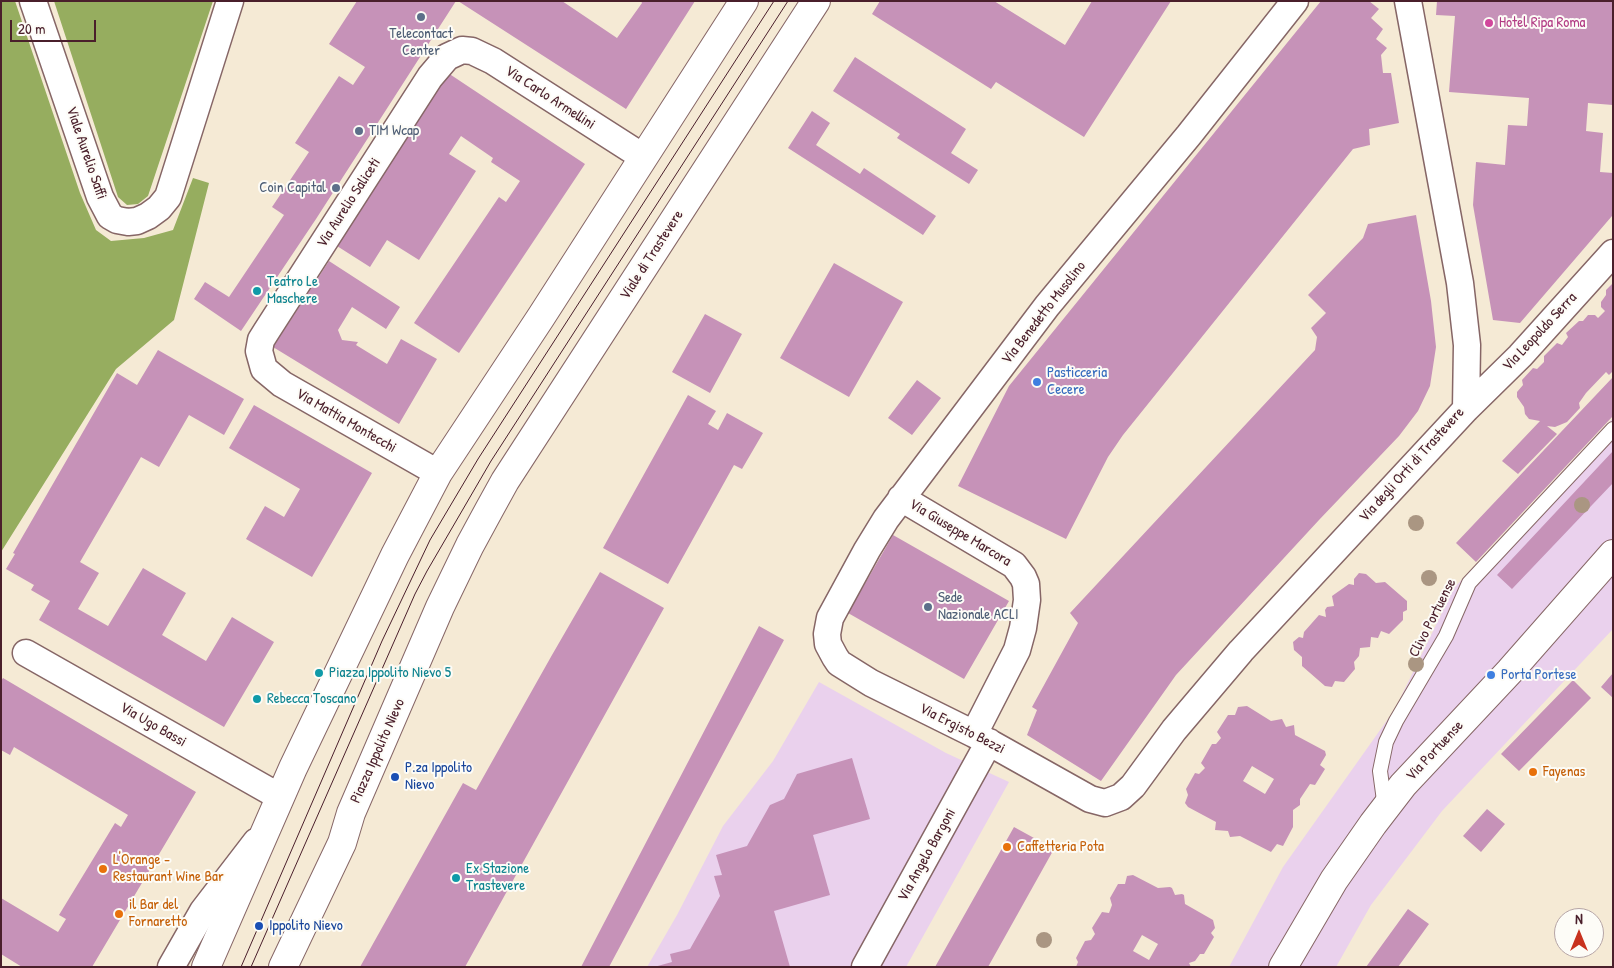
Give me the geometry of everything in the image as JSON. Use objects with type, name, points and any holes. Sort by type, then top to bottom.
[{"type":"main road","points":[[206,967],[280,797],[395,554],[438,473],[541,317],[744,1]]},
{"type":"main road","name":"Viale di Trastevere","points":[[489,510],[505,481],[816,1]]},
{"type":"main road","name":"Piazza Ippolito Nievo","points":[[283,967],[342,843],[351,813],[440,607],[489,510]]},
{"type":"main road","name":"Via Portuense","points":[[1283,967],[1334,880],[1385,808],[1423,762],[1510,671],[1613,554]]},
{"type":"street","name":"Viale Aurelio Saffi","points":[[33,1],[100,197],[110,216],[117,220],[128,222],[137,221],[148,216],[160,208],[168,197],[230,1]]},
{"type":"street","name":"Via Benedetto Musolino","points":[[828,644],[828,626],[832,613],[866,550],[901,498],[1047,306],[1189,136],[1295,1]]},
{"type":"street","name":"Via degli Orti di Trastevere","points":[[1105,803],[1128,792],[1212,683],[1466,409],[1467,346],[1460,283],[1408,1]]},
{"type":"street","name":"Via Carlo Armellini","points":[[454,53],[462,50],[472,51],[492,61],[643,157]]},
{"type":"street","name":"Via Aurelio Saliceti","points":[[260,361],[261,340],[266,332],[430,77],[441,63],[454,53]]},
{"type":"street","name":"Via Leopoldo Serra","points":[[1466,409],[1520,356],[1613,253]]},
{"type":"street","name":"Via Mattia Montecchi","points":[[260,361],[264,369],[282,384],[438,473]]},
{"type":"street","name":"Via Giuseppe Marcora","points":[[901,498],[1014,564],[1024,577],[1028,592],[1017,650],[981,738]]},
{"type":"street","name":"Via Ergisto Bezzi","points":[[828,644],[834,657],[844,666],[871,683],[981,738],[1083,796],[1105,803]]},
{"type":"street","name":"Via Ugo Bassi","points":[[26,653],[280,797]]},
{"type":"street","name":"Via Angelo Bargoni","points":[[866,967],[981,738]]},
{"type":"street","points":[[171,967],[203,911],[267,827]]},
{"type":"lane","name":"Clivo Portuense","points":[[1385,808],[1380,771],[1386,742],[1396,721],[1446,636],[1469,583],[1613,429]]},
{"type":"shaded area","name":"Porta Portese","points":[[1613,418],[1613,629],[1442,811],[1371,905],[1336,967],[1229,967],[1283,867],[1395,709],[1454,588]]},
{"type":"shaded area","points":[[819,682],[946,753],[1009,782],[906,967],[647,967],[677,915],[723,826],[773,761]]},
{"type":"green space","points":[[1,1],[15,1],[80,193],[96,230],[111,241],[144,238],[173,230],[193,178],[209,183],[174,320],[116,369],[1,552]]},
{"type":"green space","points":[[54,1],[213,1],[148,196],[138,204],[127,205],[118,197]]},
{"type":"building","points":[[357,1],[456,1],[316,219],[241,331],[194,299],[205,282],[229,297],[284,215],[272,207],[309,152],[295,143],[339,76],[353,85],[365,67],[329,44]]},
{"type":"building","points":[[458,1],[562,1],[617,38],[642,3],[641,1],[695,1],[626,109]]},
{"type":"building","points":[[880,1],[994,1],[1065,45],[1092,1],[1171,1],[1084,137],[996,82],[991,89],[872,14]]},
{"type":"building","points":[[1321,1],[1369,1],[1379,9],[1371,18],[1383,29],[1376,39],[1387,48],[1381,55],[1383,73],[1391,73],[1399,123],[1369,129],[1370,145],[1353,149],[1123,435],[1108,457],[1066,539],[958,486],[1009,386]]},
{"type":"building","points":[[1437,1],[1613,2],[1613,105],[1588,103],[1586,131],[1603,133],[1600,172],[1613,173],[1612,216],[1520,323],[1493,320],[1473,205],[1476,162],[1505,165],[1508,125],[1527,126],[1529,98],[1449,92],[1455,16],[1436,15]]},
{"type":"building","points":[[855,57],[966,129],[951,153],[978,170],[969,184],[897,138],[900,134],[833,91]]},
{"type":"building","points":[[448,73],[585,164],[459,353],[414,323],[499,197],[506,202],[520,181],[491,162],[493,158],[461,136],[449,154],[476,171],[419,260],[387,240],[370,267],[337,246]]},
{"type":"building","points":[[812,111],[830,123],[816,145],[860,174],[864,168],[936,216],[923,235],[788,148]]},
{"type":"building","points":[[1416,215],[1431,301],[1436,347],[1430,386],[1418,411],[1399,436],[1176,675],[1101,781],[1027,735],[1037,710],[1032,707],[1078,623],[1070,613],[1315,350],[1317,337],[1311,328],[1326,313],[1308,295],[1363,238],[1368,224]]},
{"type":"building","points":[[329,261],[400,307],[386,329],[352,307],[338,330],[342,340],[358,342],[356,345],[387,364],[401,339],[437,359],[399,424],[273,347]]},
{"type":"building","points":[[834,263],[903,302],[849,397],[780,358]]},
{"type":"building","points":[[1613,283],[1613,371],[1609,375],[1606,372],[1586,393],[1579,403],[1580,408],[1567,422],[1555,427],[1547,426],[1557,434],[1518,474],[1502,461],[1540,421],[1529,419],[1517,397],[1517,392],[1523,385],[1522,380],[1533,368],[1537,369],[1544,362],[1544,356],[1557,343],[1562,345],[1568,337],[1566,333],[1579,321],[1583,321],[1588,315],[1595,315],[1598,318],[1605,311],[1601,307],[1601,302],[1606,295],[1606,290]]},
{"type":"building","points":[[705,314],[742,334],[710,393],[672,372]]},
{"type":"building","points":[[158,350],[244,399],[224,435],[189,415],[159,467],[141,457],[80,562],[99,573],[78,609],[108,626],[143,568],[186,593],[162,635],[206,661],[232,617],[274,642],[224,727],[39,620],[50,601],[31,590],[34,585],[6,569],[15,554],[13,553],[117,373],[137,385]]},
{"type":"building","points":[[1613,377],[1613,416],[1476,562],[1456,543]]},
{"type":"building","points":[[917,380],[941,398],[912,435],[888,418]]},
{"type":"building","points":[[688,395],[716,411],[708,424],[718,430],[727,413],[763,433],[742,469],[734,465],[668,584],[603,548]]},
{"type":"building","points":[[254,405],[372,473],[312,577],[246,539],[265,506],[284,517],[300,489],[229,448]]},
{"type":"building","points":[[1613,451],[1613,483],[1512,589],[1497,575]]},
{"type":"building","name":"Sede Nazionale ACLI","points":[[893,535],[1009,601],[964,679],[848,613]]},
{"type":"building","name":"Ex Stazione Trastevere","points":[[600,572],[664,608],[465,967],[360,967],[463,783],[476,790]]},
{"type":"building","points":[[1359,573],[1366,574],[1376,583],[1385,582],[1407,601],[1407,610],[1403,612],[1403,620],[1389,634],[1381,631],[1378,638],[1371,637],[1370,647],[1360,648],[1359,656],[1354,662],[1355,669],[1344,682],[1335,681],[1332,687],[1325,686],[1302,666],[1302,657],[1294,650],[1293,642],[1299,637],[1303,638],[1304,632],[1319,615],[1326,617],[1325,610],[1327,607],[1334,606],[1332,596],[1349,584],[1354,585],[1354,579]]},
{"type":"building","points":[[759,626],[784,640],[609,967],[581,967]]},
{"type":"building","points":[[1613,673],[1613,698],[1601,687]]},
{"type":"building","points":[[3,678],[196,792],[92,967],[22,967],[1,954],[1,898],[58,932],[66,919],[59,915],[115,823],[121,827],[128,815],[14,747],[10,755],[1,750],[1,681]]},
{"type":"building","points":[[1573,680],[1591,698],[1519,771],[1501,754]]},
{"type":"building","points":[[1247,706],[1271,721],[1282,719],[1286,727],[1294,725],[1295,735],[1325,751],[1326,755],[1320,765],[1325,769],[1315,785],[1310,784],[1300,799],[1300,805],[1293,810],[1293,827],[1283,846],[1277,844],[1271,852],[1240,836],[1230,837],[1228,831],[1215,830],[1216,822],[1188,807],[1185,803],[1188,795],[1186,789],[1195,773],[1199,774],[1205,768],[1201,763],[1212,744],[1216,744],[1221,738],[1217,732],[1228,715],[1235,715],[1238,707]],"holes":[[[1252,766],[1274,779],[1265,794],[1243,781]]]},
{"type":"building","points":[[852,758],[870,819],[813,835],[830,895],[774,911],[790,967],[654,967],[672,962],[670,954],[690,949],[720,896],[714,876],[722,875],[716,855],[747,846],[770,805],[784,799],[797,774]]},
{"type":"building","points":[[1487,809],[1505,824],[1481,852],[1463,836]]},
{"type":"building","points":[[1014,827],[1054,849],[988,967],[935,967]]},
{"type":"building","points":[[1133,875],[1158,888],[1172,888],[1175,895],[1184,895],[1185,904],[1213,920],[1215,928],[1211,933],[1214,937],[1204,954],[1200,954],[1195,961],[1189,963],[1191,967],[1076,967],[1078,962],[1076,958],[1085,941],[1091,940],[1095,934],[1092,928],[1102,912],[1109,913],[1112,905],[1110,898],[1118,884],[1125,884],[1127,876]],"holes":[[[1142,935],[1158,944],[1149,960],[1133,951]]]},
{"type":"building","points":[[1408,909],[1429,924],[1398,967],[1366,967]]},
{"type":"tram line","points":[[241,967],[382,641],[430,540],[478,459],[774,1]]},
{"type":"tram line","points":[[251,967],[415,594],[427,571],[491,461],[788,1]]},
{"type":"place","name":"Telecontact Center","points":[[421,17]]},
{"type":"place","name":"Hotel Ripa Roma","points":[[1489,23]]},
{"type":"place","name":"TIM Wcap","points":[[359,131]]},
{"type":"place","name":"Coin Capital","points":[[336,188]]},
{"type":"place","name":"Teatro Le Maschere","points":[[257,291]]},
{"type":"place","name":"Pasticceria Cecere","points":[[1037,382]]},
{"type":"place","name":"Sede Nazionale ACLI","points":[[928,607]]},
{"type":"place","name":"Piazza Ippolito Nievo 5","points":[[319,673]]},
{"type":"place","name":"Porta Portese","points":[[1491,675]]},
{"type":"place","name":"Rebecca Toscano","points":[[257,699]]},
{"type":"place","name":"Fayenas","points":[[1533,772]]},
{"type":"place","name":"P.za Ippolito Nievo","points":[[395,777]]},
{"type":"place","name":"Caffetteria Pota","points":[[1007,847]]},
{"type":"place","name":"L'Orange - Restaurant Wine Bar","points":[[103,869]]},
{"type":"place","name":"Ex Stazione Trastevere","points":[[456,878]]},
{"type":"place","name":"il Bar del Fornaretto","points":[[119,914]]},
{"type":"place","name":"Ippolito Nievo","points":[[259,926]]}]
